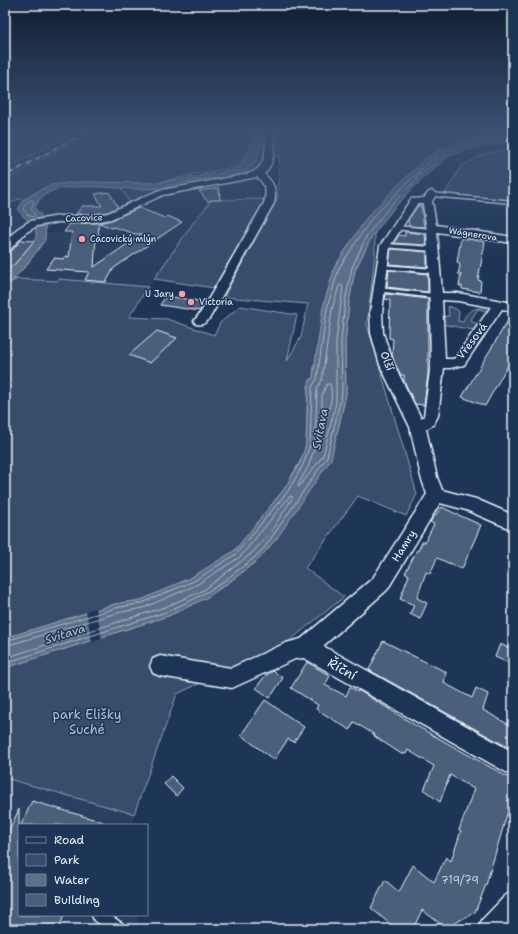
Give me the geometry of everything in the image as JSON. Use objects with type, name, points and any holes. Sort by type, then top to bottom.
[{"type":"street","name":"Cacovice","points":[[5,249],[21,231],[34,223],[67,218],[93,219],[111,216],[160,193],[245,178],[256,174]]},
{"type":"street","points":[[200,321],[206,314],[269,204],[272,193],[269,182],[259,174]]},
{"type":"street","points":[[418,427],[428,421],[431,416],[438,363],[435,296],[436,271],[430,198]]},
{"type":"street","name":"Olší","points":[[430,198],[414,201],[385,246],[376,313],[377,333],[387,366],[418,427],[429,477],[436,495]]},
{"type":"street","name":"Wágnerova","points":[[432,229],[513,240]]},
{"type":"street","points":[[435,296],[458,298],[513,307]]},
{"type":"street","name":"Vřesová","points":[[438,363],[450,364],[459,362],[498,305]]},
{"type":"street","points":[[436,495],[470,504],[513,523]]},
{"type":"street","name":"Hamry","points":[[306,648],[380,584],[436,495]]},
{"type":"street","points":[[160,666],[232,678],[293,650],[306,648]]},
{"type":"street","name":"Říční","points":[[306,648],[513,765]]},
{"type":"street","points":[[491,929],[512,908],[513,905]]},
{"type":"lane","points":[[430,198],[441,196],[513,202]]},
{"type":"lane","points":[[396,228],[432,229]]},
{"type":"lane","points":[[385,246],[433,249]]},
{"type":"lane","points":[[381,267],[436,271]]},
{"type":"lane","points":[[378,290],[435,296]]},
{"type":"lane","points":[[100,916],[118,929]]},
{"type":"shaded area","points":[[5,174],[17,174],[5,180]]},
{"type":"shaded area","points":[[251,179],[257,181],[262,199],[220,200],[148,287],[70,280],[58,281],[17,279],[5,285],[5,259],[36,224],[46,233],[82,232],[105,224],[138,207],[158,201],[157,197],[164,194]]},
{"type":"shaded area","points":[[98,186],[121,188],[131,204],[100,217],[61,216],[30,223],[15,228],[5,239],[5,207],[18,199],[40,199],[51,192]]},
{"type":"shaded area","points":[[5,778],[134,814],[132,824],[18,824],[18,916],[136,916],[141,929],[5,929]]},
{"type":"green space","points":[[17,174],[198,174],[156,183],[80,182],[51,185],[23,200],[18,199],[5,207],[5,180]]},
{"type":"green space","points":[[251,174],[246,176],[161,190],[131,204],[121,188],[159,188]]},
{"type":"green space","points":[[279,174],[411,174],[401,182],[335,266],[317,359],[314,365],[313,379],[308,387],[306,444],[304,454],[285,488],[234,551],[207,569],[176,585],[141,600],[115,604],[5,638],[5,285],[17,279],[58,281],[59,279],[148,287],[129,317],[167,319],[214,335],[220,323],[240,306],[297,315],[287,361],[301,337],[308,304],[224,297],[277,199]]},
{"type":"green space","points":[[457,174],[513,174],[513,200],[444,195]]},
{"type":"green space","points":[[266,199],[214,288],[154,279],[193,223],[212,200]]},
{"type":"green space","name":"park Elišky Suché","points":[[375,232],[375,256],[367,324],[417,494],[406,516],[358,496],[305,568],[344,597],[288,642],[177,694],[134,814],[5,778],[5,668],[168,616],[196,603],[221,588],[245,570],[268,549],[338,430],[346,394],[345,343],[349,302],[355,270]]},
{"type":"green space","points":[[448,306],[459,312],[458,321],[463,322],[466,315],[472,310],[476,308],[487,309],[486,311],[478,309],[470,321],[478,324],[474,330],[441,324],[441,317],[449,316]]},
{"type":"water","points":[[214,174],[241,174],[151,189],[75,187],[50,192],[39,200],[35,208],[46,221],[45,240],[26,266],[13,279],[17,279],[5,285],[5,271],[13,266],[36,238],[36,224],[26,219],[18,210],[23,200],[51,185],[80,182],[156,183]]},
{"type":"water","name":"Svitava","points":[[410,174],[428,174],[394,208],[371,238],[355,270],[349,302],[345,343],[346,394],[331,459],[277,538],[258,560],[208,597],[168,616],[5,668],[5,638],[115,604],[141,600],[192,577],[234,551],[285,488],[300,463],[306,444],[308,387],[310,380],[313,378],[323,307],[335,266],[368,216]]},
{"type":"pier","points":[[96,608],[102,639],[92,642],[86,611]]},
{"type":"building","points":[[219,188],[220,200],[211,200],[208,202],[199,191]]},
{"type":"building","points":[[109,192],[118,207],[108,212],[76,214],[82,206],[102,206],[95,194]]},
{"type":"building","points":[[418,206],[421,206],[424,227],[409,226],[408,220]]},
{"type":"building","points":[[139,208],[165,218],[167,216],[182,222],[114,268],[106,282],[85,280],[89,272],[46,269],[54,258],[63,259],[65,256],[69,257],[72,232],[64,232],[70,224],[98,223],[99,237],[96,237],[94,267],[142,234],[135,234],[99,223],[112,220]]},
{"type":"building","points":[[405,232],[425,234],[426,245],[394,243],[399,235],[405,236]]},
{"type":"building","points":[[461,238],[485,242],[478,280],[481,281],[480,292],[462,289],[462,286],[459,286],[461,274],[458,274],[460,266],[457,262]]},
{"type":"building","points":[[21,240],[34,241],[13,266],[5,265],[5,259]]},
{"type":"building","points":[[391,249],[427,252],[427,267],[389,264]]},
{"type":"building","points":[[389,270],[428,274],[428,292],[387,287]]},
{"type":"building","points":[[386,294],[428,299],[428,374],[424,405],[415,404],[404,381],[404,375],[401,375],[395,364],[392,355],[393,339],[389,338],[390,300],[385,299]]},
{"type":"building","points":[[166,296],[205,302],[200,311],[160,305]]},
{"type":"building","points":[[513,312],[513,356],[485,406],[462,397]]},
{"type":"building","points":[[157,331],[177,338],[150,363],[129,355]]},
{"type":"building","points":[[442,507],[481,525],[462,569],[437,558],[430,574],[426,572],[417,598],[427,603],[420,619],[410,614],[414,605],[400,599],[409,575],[405,573],[422,542],[425,542],[434,524],[430,522]]},
{"type":"building","points":[[383,641],[446,672],[444,683],[472,698],[476,688],[488,694],[483,710],[513,727],[513,750],[369,670]]},
{"type":"building","points":[[500,644],[513,650],[513,665],[495,657]]},
{"type":"building","points":[[307,662],[330,676],[325,685],[346,696],[350,687],[358,692],[358,690],[415,725],[513,780],[513,794],[486,885],[475,912],[446,928],[422,910],[413,929],[396,929],[371,908],[385,880],[399,892],[413,865],[434,882],[446,857],[451,861],[461,831],[459,830],[474,789],[450,775],[440,802],[424,790],[434,766],[408,750],[406,754],[404,753],[403,755],[354,722],[350,730],[316,709],[318,705],[291,688]]},
{"type":"building","points":[[273,671],[283,678],[270,698],[256,688],[265,676]]},
{"type":"building","points":[[265,700],[304,727],[294,742],[288,739],[274,760],[241,735]]},
{"type":"building","points":[[171,776],[183,788],[176,796],[164,784]]},
{"type":"building","points":[[32,801],[103,822],[103,824],[21,824]]},
{"type":"building","points":[[19,809],[18,916],[64,916],[59,929],[20,929],[5,924],[5,840]]},
{"type":"railway","points":[[5,176],[9,174]]},
{"type":"place","name":"Cacovický mlýn","points":[[82,239]]},
{"type":"place","name":"U Jary","points":[[182,294]]},
{"type":"place","name":"Victoria","points":[[191,302]]}]
